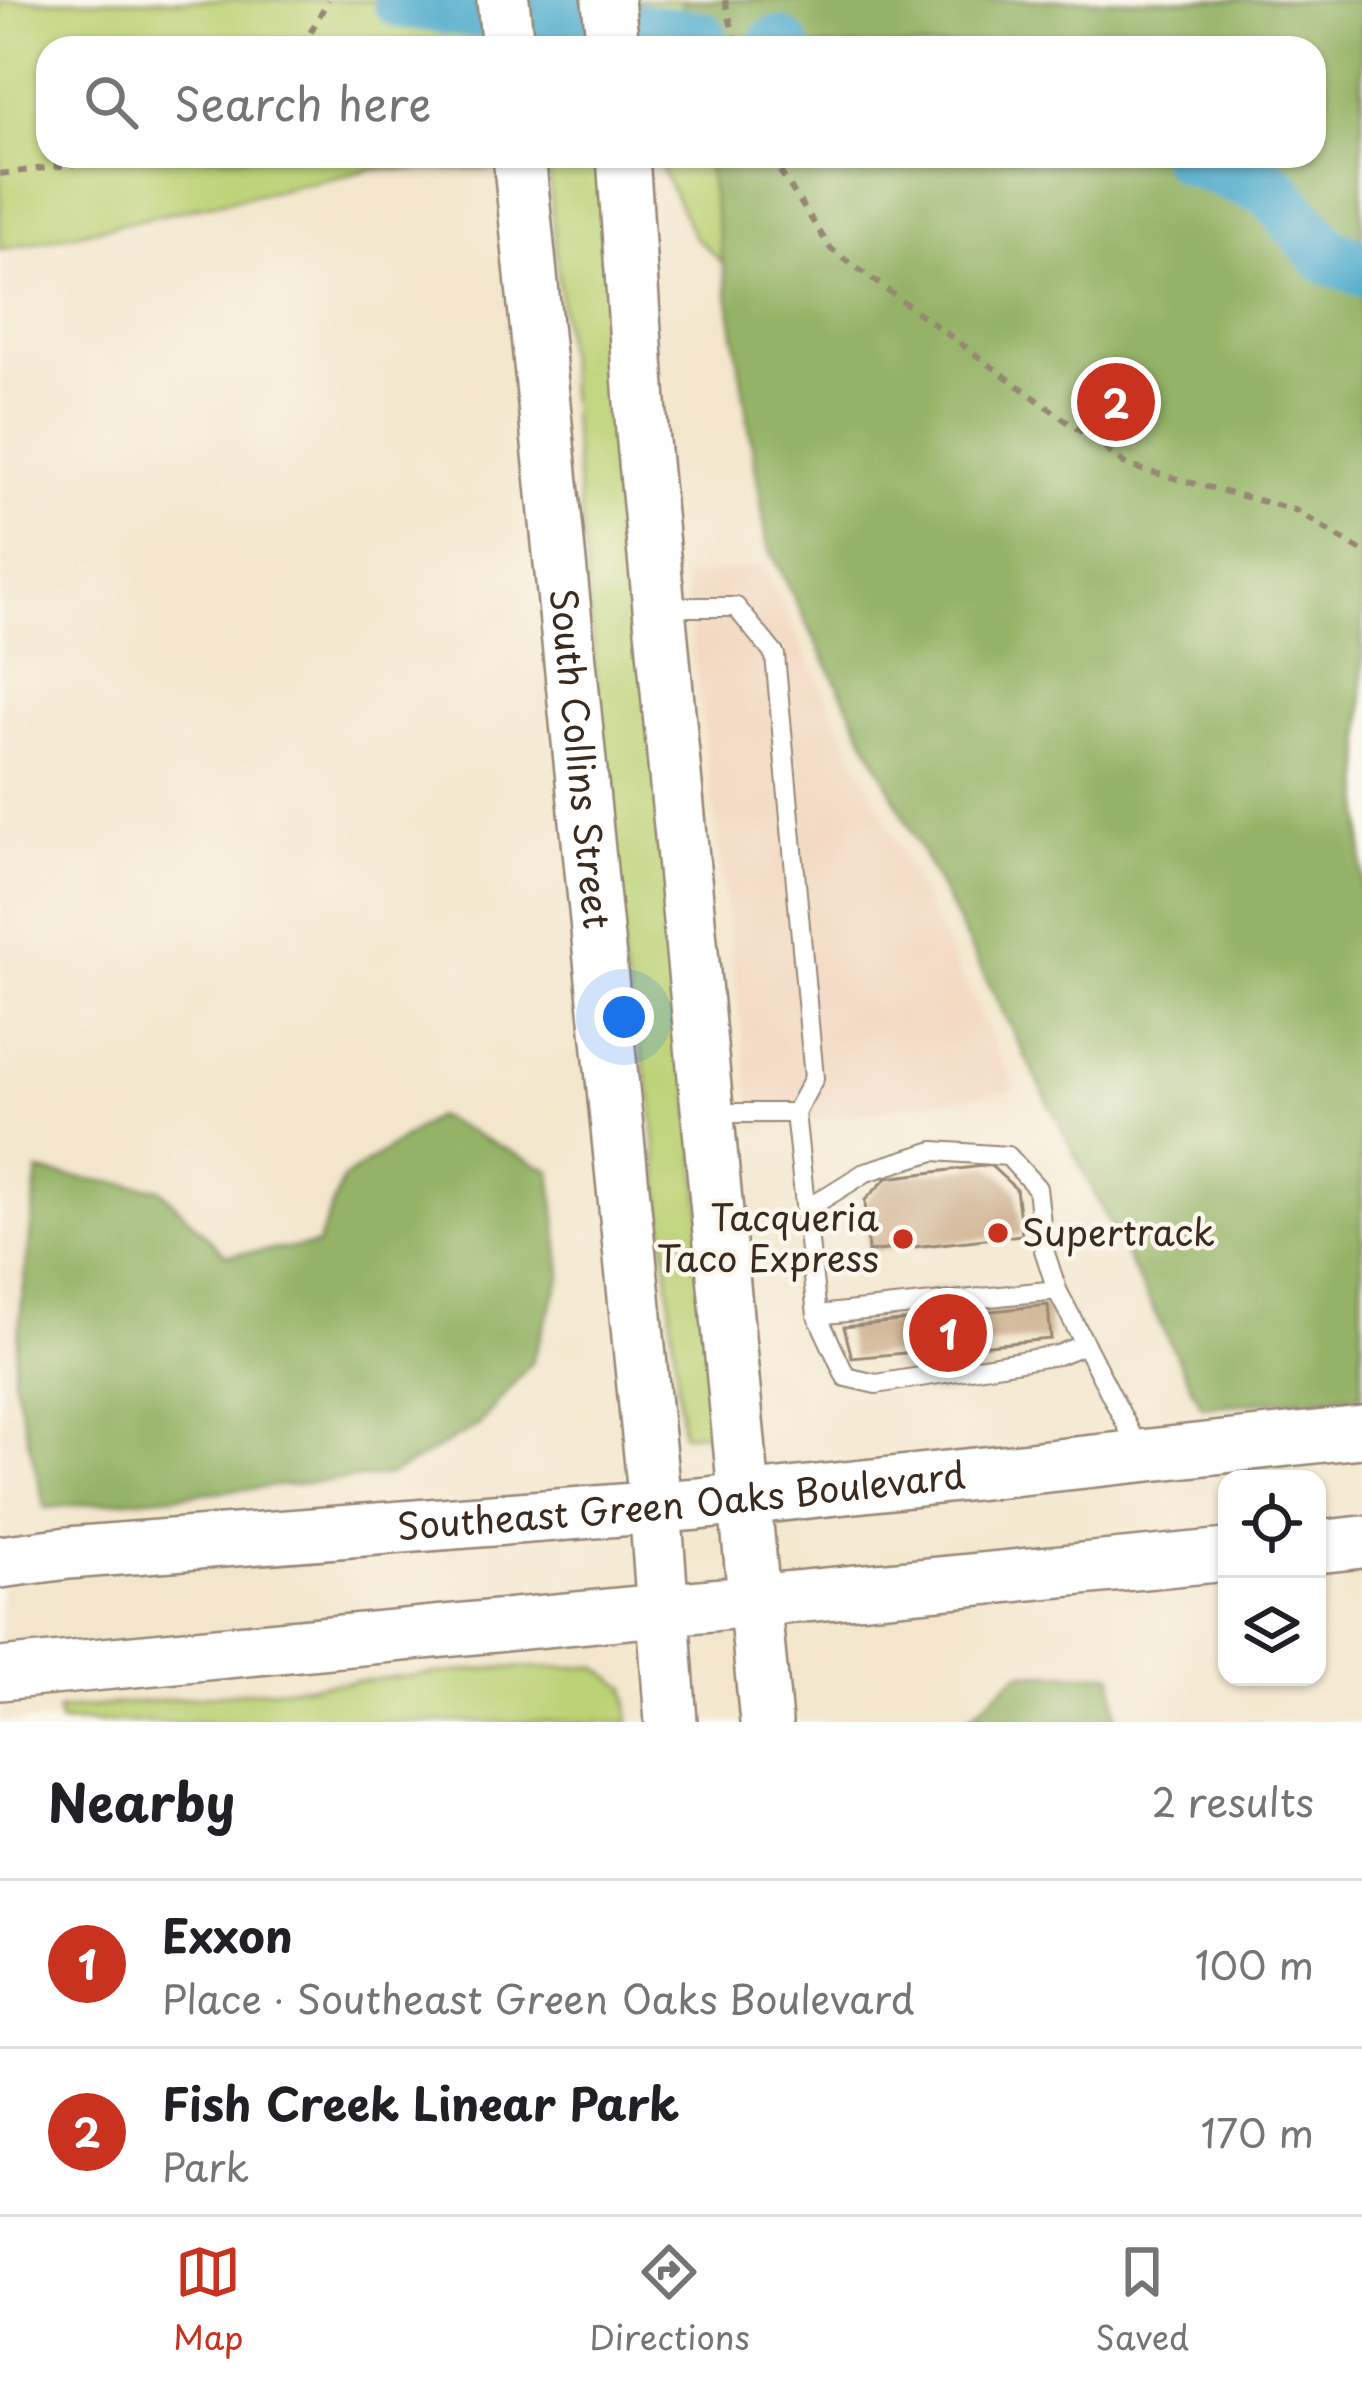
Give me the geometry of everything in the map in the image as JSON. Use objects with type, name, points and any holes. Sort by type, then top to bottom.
[{"type":"main road","points":[[502,0],[506,36]]},
{"type":"main road","points":[[608,0],[612,36]]},
{"type":"main road","name":"South Collins Street","points":[[520,168],[655,1505],[671,1722]]},
{"type":"main road","points":[[624,168],[658,607],[748,1498],[766,1722]]},
{"type":"main road","name":"Southeast Green Oaks Boulevard","points":[[0,1562],[748,1498],[1362,1432]]},
{"type":"main road","points":[[1326,1545],[1362,1542]]},
{"type":"main road","points":[[0,1674],[1218,1557]]},
{"type":"lane","points":[[658,607],[736,607],[776,655],[814,1078],[795,1113],[817,1315],[845,1377],[875,1384],[1058,1355],[1085,1344]]},
{"type":"lane","points":[[708,1113],[795,1113]]},
{"type":"lane","points":[[806,1210],[866,1172],[934,1151],[1008,1156],[1036,1188],[1044,1250],[1057,1291],[1142,1455]]},
{"type":"lane","points":[[817,1315],[1057,1291]]},
{"type":"path","points":[[308,36],[328,0]]},
{"type":"path","points":[[725,0],[734,36]]},
{"type":"path","points":[[0,174],[45,168]]},
{"type":"path","points":[[778,168],[831,249],[1128,466],[1295,510],[1362,551]]},
{"type":"shaded area","points":[[763,566],[1016,1090],[754,1128],[684,577]]},
{"type":"green space","points":[[0,0],[1362,0],[1362,722],[1033,554],[694,236],[661,168],[1326,168],[1326,36],[36,36],[36,168],[548,168],[374,169],[0,250]]},
{"type":"green space","points":[[681,0],[1362,0],[1362,1394],[1202,1407],[768,546],[708,168],[1326,168],[1326,36],[687,36]]},
{"type":"green space","points":[[548,168],[603,168],[722,1433],[682,1434],[652,1104],[623,964]]},
{"type":"green space","points":[[436,1116],[551,1171],[562,1275],[531,1363],[479,1425],[390,1475],[45,1508],[13,1377],[38,1172],[160,1189],[226,1255],[317,1245],[343,1179]]},
{"type":"green space","points":[[596,1667],[626,1687],[630,1722],[59,1722],[58,1710],[495,1668]]},
{"type":"green space","points":[[1019,1673],[1113,1674],[1117,1722],[963,1722]]},
{"type":"building","points":[[990,1165],[1016,1189],[1022,1235],[868,1252],[865,1200],[887,1178]]},
{"type":"building","points":[[1048,1305],[1051,1339],[852,1358],[844,1327]]},
{"type":"waterway","points":[[401,0],[677,36]]},
{"type":"waterway","points":[[1219,168],[1270,188],[1327,255],[1362,268]]},
{"type":"place","name":"Fish Creek Linear Park","points":[[1116,402]]},
{"type":"place","name":"Supertrack","points":[[998,1233]]},
{"type":"place","name":"Tacqueria Taco Express","points":[[903,1239]]},
{"type":"place","name":"Exxon","points":[[948,1333]]}]
